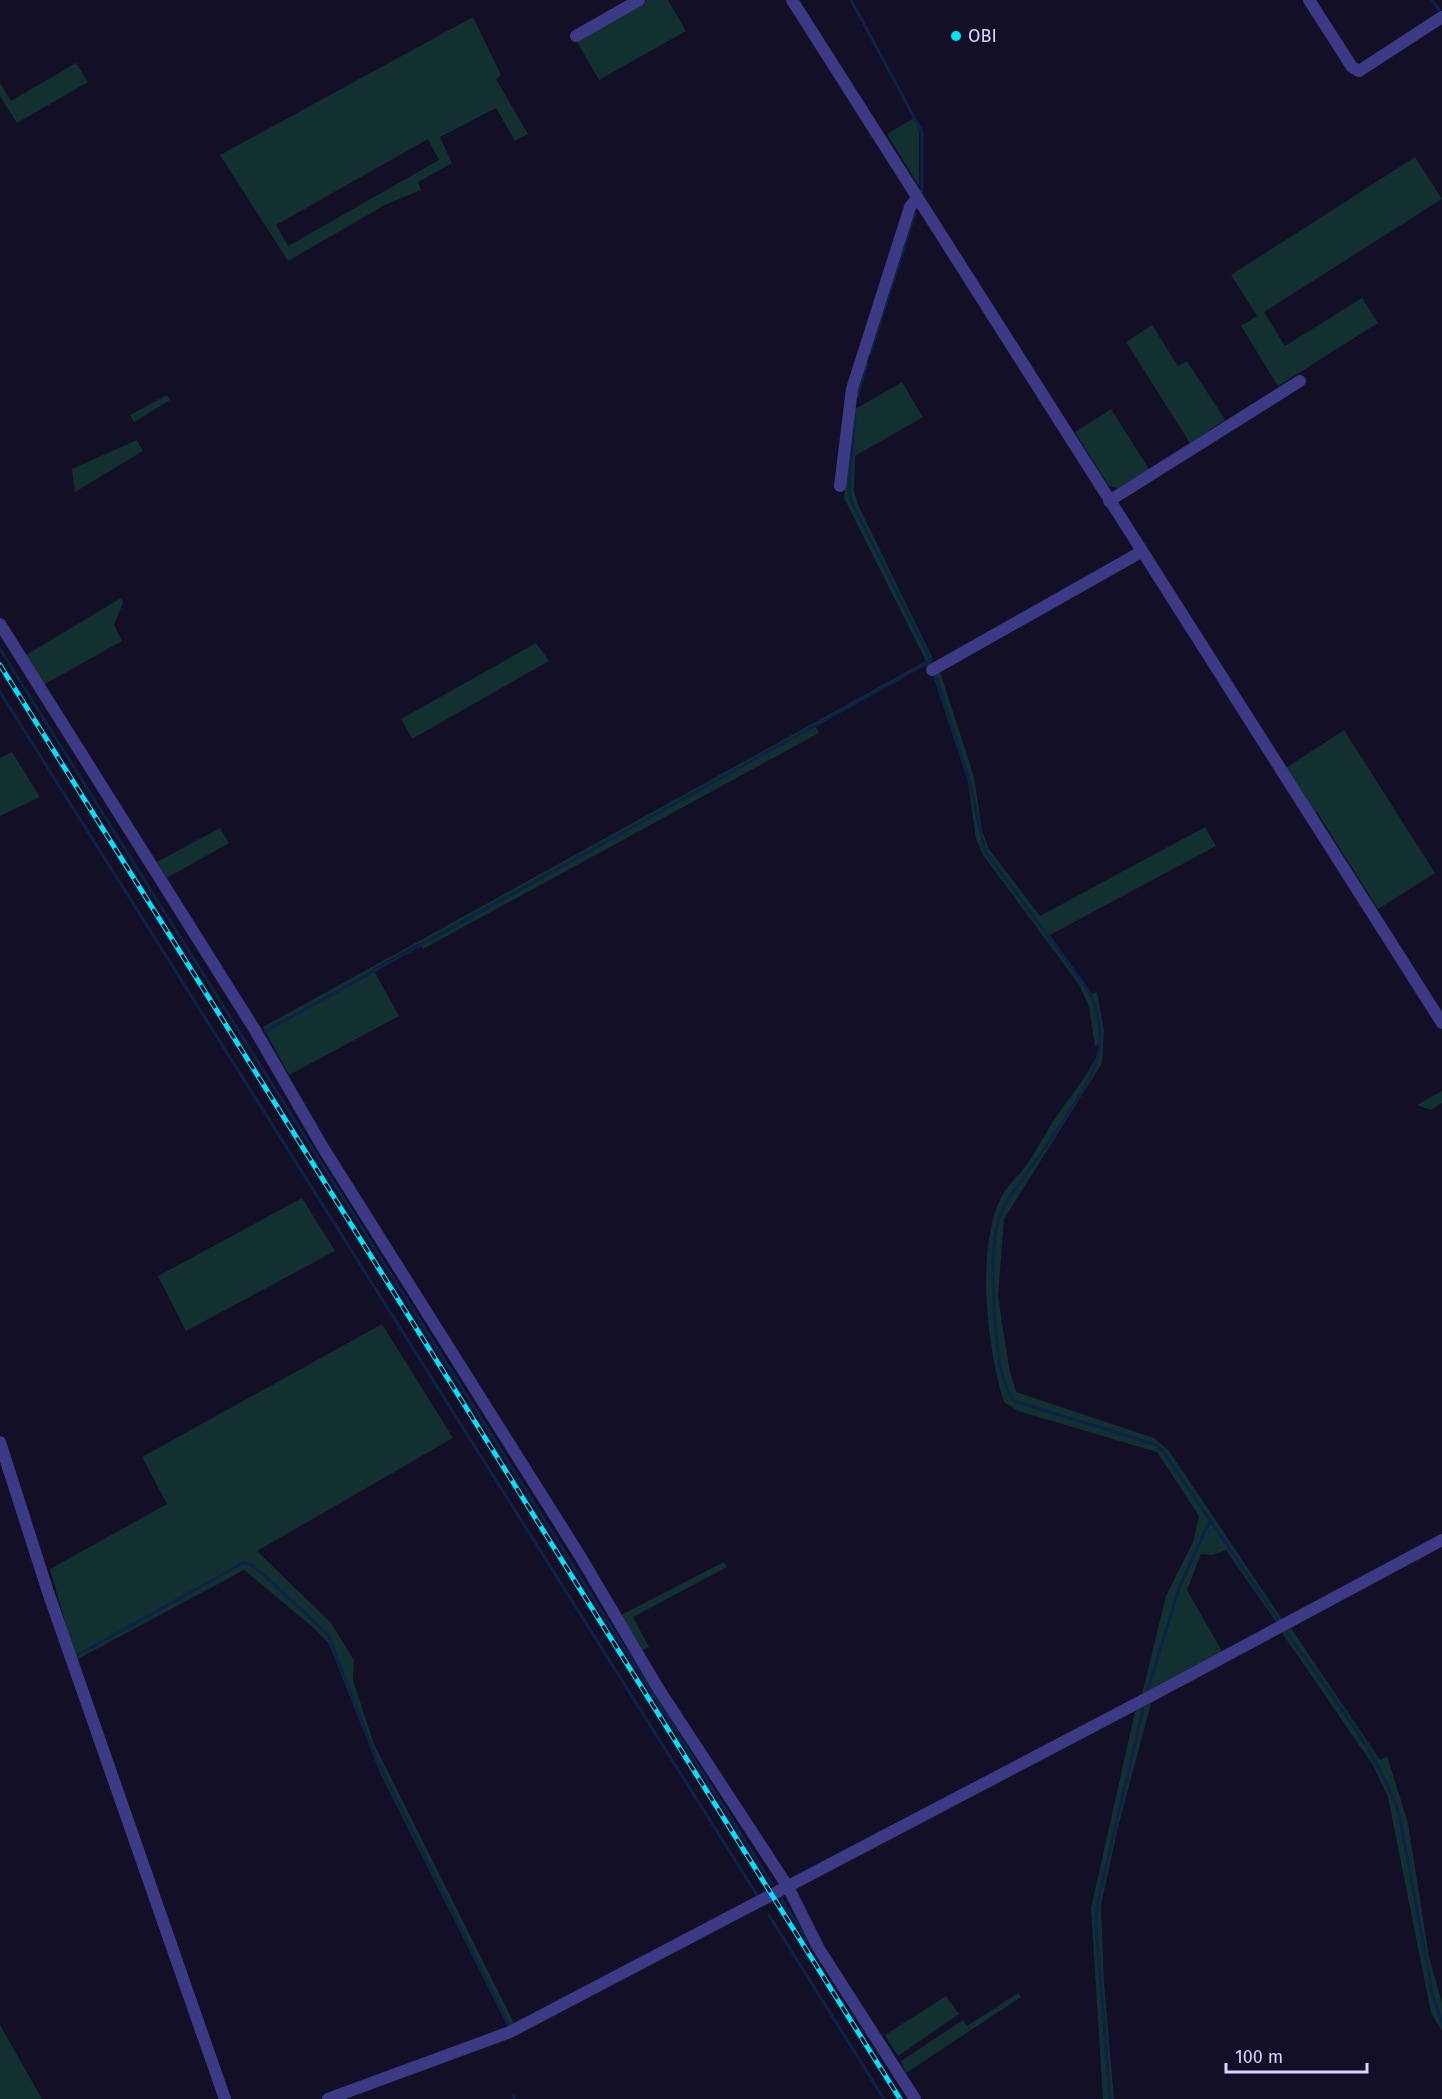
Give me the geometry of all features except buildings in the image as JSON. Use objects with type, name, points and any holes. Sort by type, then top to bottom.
[{"type":"street","points":[[576,36],[639,0]]},
{"type":"street","points":[[792,0],[1442,1023]]},
{"type":"street","points":[[1309,0],[1352,67],[1359,71],[1442,17]]},
{"type":"street","points":[[840,486],[852,389],[910,207],[917,198]]},
{"type":"street","points":[[1109,501],[1300,381]]},
{"type":"street","points":[[932,670],[1141,552]]},
{"type":"street","points":[[0,624],[255,1030],[322,1146],[580,1556],[658,1688],[788,1887],[819,1949],[915,2099]]},
{"type":"street","points":[[0,1442],[48,1592],[225,2099]]},
{"type":"street","points":[[328,2099],[510,2032],[1442,1540]]},
{"type":"green space","points":[[646,0],[668,0],[686,31],[599,80],[576,40]]},
{"type":"green space","points":[[473,17],[501,75],[496,79],[528,134],[515,141],[496,108],[440,137],[452,163],[418,182],[421,190],[385,205],[288,261],[220,155]],"holes":[[[428,139],[439,160],[288,246],[276,225]]]},
{"type":"green space","points":[[76,63],[88,82],[17,123],[0,96],[0,83],[11,101]]},
{"type":"green space","points":[[914,118],[919,131],[919,186],[887,134]]},
{"type":"green space","points":[[1415,157],[1442,199],[1264,312],[1285,346],[1362,298],[1378,323],[1278,386],[1241,326],[1257,316],[1231,275]]},
{"type":"green space","points":[[1152,325],[1178,366],[1187,361],[1225,420],[1190,443],[1126,342]]},
{"type":"green space","points":[[902,382],[923,417],[855,456],[854,492],[859,507],[933,659],[930,662],[932,666],[929,668],[926,664],[815,726],[819,733],[423,949],[420,943],[373,969],[399,1016],[289,1075],[263,1027],[926,661],[844,498],[852,411]]},
{"type":"green space","points":[[167,395],[170,400],[134,422],[130,415]]},
{"type":"green space","points":[[1111,409],[1149,469],[1119,488],[1109,486],[1075,432]]},
{"type":"green space","points":[[137,440],[143,451],[75,492],[72,469]]},
{"type":"green space","points":[[121,598],[123,603],[114,625],[122,641],[45,684],[26,655]]},
{"type":"green space","points":[[536,643],[549,661],[412,739],[401,719]]},
{"type":"green space","points":[[940,672],[974,777],[982,830],[989,849],[1040,916],[1205,827],[1216,846],[1050,935],[1092,994],[1097,992],[1104,1030],[1102,1063],[1004,1219],[998,1296],[1009,1368],[1016,1392],[1154,1438],[1169,1451],[1282,1619],[1276,1622],[1226,1550],[1212,1555],[1201,1554],[1187,1590],[1222,1651],[1142,1694],[1166,1596],[1193,1542],[1199,1516],[1157,1452],[1018,1411],[1004,1402],[993,1354],[987,1298],[986,1270],[994,1218],[1002,1196],[1031,1158],[1056,1117],[1089,1071],[1101,1043],[1095,1046],[1089,1007],[1080,986],[983,855],[976,839],[968,782],[933,675]]},
{"type":"green space","points":[[1344,730],[1435,873],[1378,909],[1317,812],[1313,814],[1284,769]]},
{"type":"green space","points":[[12,752],[40,797],[0,816],[0,758]]},
{"type":"green space","points":[[220,828],[229,843],[167,878],[157,862]]},
{"type":"green space","points":[[1442,1091],[1442,1103],[1431,1110],[1417,1105]]},
{"type":"green space","points":[[302,1198],[335,1251],[186,1331],[158,1276]]},
{"type":"green space","points":[[382,1324],[453,1438],[257,1551],[331,1623],[354,1660],[353,1680],[374,1744],[514,2023],[508,2027],[381,1775],[329,1644],[316,1630],[244,1570],[76,1660],[50,1569],[167,1504],[142,1457]]},
{"type":"green space","points":[[724,1562],[727,1567],[633,1617],[649,1647],[643,1650],[621,1615]]},
{"type":"green space","points":[[1291,1628],[1380,1760],[1387,1756],[1408,1823],[1429,1957],[1442,2003],[1442,2031],[1431,2013],[1388,1797],[1373,1765],[1282,1633]]},
{"type":"green space","points":[[1151,1703],[1118,1827],[1101,1905],[1104,1983],[1114,2099],[1103,2099],[1091,1908],[1135,1712]]},
{"type":"green space","points":[[1018,1993],[1021,1997],[906,2073],[901,2061],[963,2020],[967,2026]]},
{"type":"green space","points":[[946,1996],[959,2014],[898,2056],[885,2035]]},
{"type":"green space","points":[[0,2025],[42,2099],[0,2099]]},
{"type":"waterway","points":[[851,0],[922,132],[922,191]]},
{"type":"waterway","points":[[1432,0],[1439,10]]},
{"type":"waterway","points":[[870,354],[915,213]]},
{"type":"waterway","points":[[857,397],[867,364]]},
{"type":"waterway","points":[[855,416],[849,491],[852,503],[931,660]]},
{"type":"waterway","points":[[0,649],[772,1884]]},
{"type":"waterway","points":[[266,1031],[931,661]]},
{"type":"waterway","points":[[935,674],[970,783],[985,851],[1088,990],[1099,1024],[1100,1042],[1097,1060],[1085,1086],[1065,1119],[1007,1201],[996,1229],[993,1255],[995,1322],[998,1353],[1005,1383],[1014,1401],[1154,1444],[1162,1450],[1279,1621]]},
{"type":"waterway","points":[[0,692],[757,1895]]},
{"type":"waterway","points":[[1148,1689],[1179,1588],[1210,1520]]},
{"type":"waterway","points":[[78,1655],[243,1563],[251,1565],[265,1576],[328,1635],[377,1761],[508,2024]]},
{"type":"waterway","points":[[1288,1634],[1350,1721],[1390,1790],[1399,1814],[1433,1996],[1442,2023]]},
{"type":"waterway","points":[[1110,2099],[1096,1926],[1097,1905],[1143,1709]]},
{"type":"waterway","points":[[782,1900],[812,1947]]},
{"type":"waterway","points":[[769,1915],[884,2099]]},
{"type":"railway","points":[[0,665],[900,2099]]},
{"type":"place","name":"OBI","points":[[956,36]]}]
